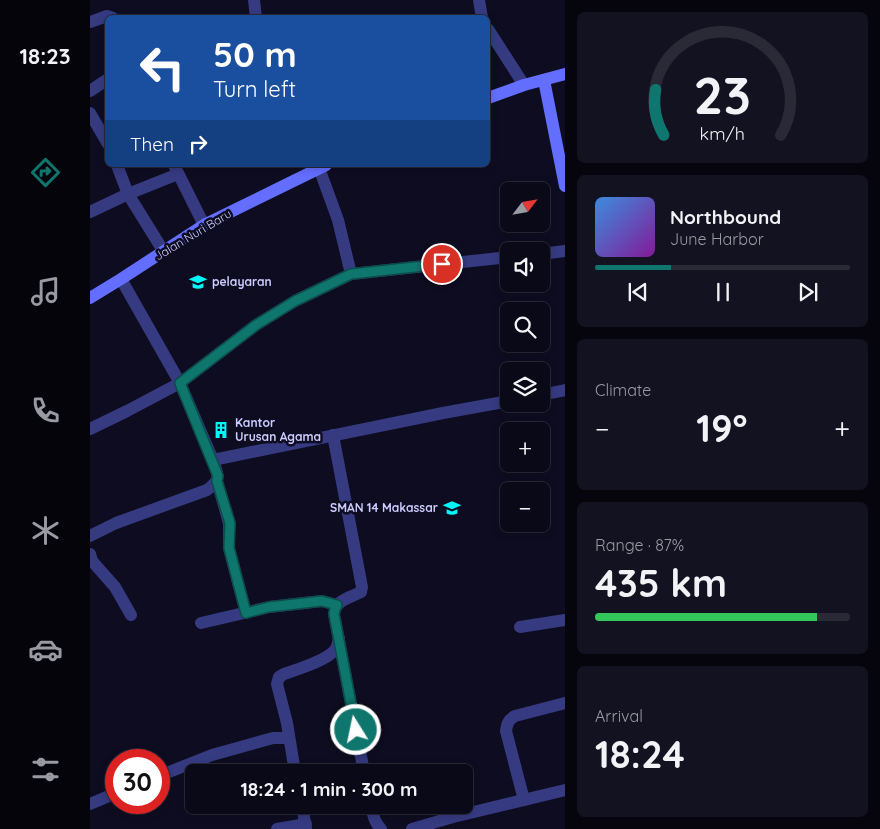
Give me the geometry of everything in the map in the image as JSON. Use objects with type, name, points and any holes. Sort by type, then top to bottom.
[{"type":"street","points":[[254,0],[256,15]]},
{"type":"street","points":[[479,0],[482,15]]},
{"type":"street","points":[[90,22],[105,17]]},
{"type":"street","points":[[490,32],[524,85]]},
{"type":"street","points":[[490,97],[524,85],[565,74]]},
{"type":"street","points":[[544,80],[565,186]]},
{"type":"street","points":[[90,91],[105,81]]},
{"type":"street","points":[[90,113],[105,139]]},
{"type":"street","points":[[118,167],[128,194],[164,252]]},
{"type":"street","points":[[323,167],[351,274]]},
{"type":"street","name":"Jalan Nuri Baru","points":[[90,298],[204,225],[323,167]]},
{"type":"street","points":[[90,212],[176,169],[204,225]]},
{"type":"street","points":[[550,253],[565,251]]},
{"type":"street","points":[[90,429],[180,383],[256,325],[295,301],[351,274],[500,258]]},
{"type":"street","points":[[121,279],[180,383],[218,476],[217,481],[230,523],[229,548],[246,613]]},
{"type":"street","points":[[550,393],[565,390]]},
{"type":"street","points":[[212,460],[500,403]]},
{"type":"street","points":[[333,435],[362,587],[361,592],[340,602],[334,614],[363,764]]},
{"type":"street","points":[[90,536],[116,523],[207,490],[215,485],[217,481]]},
{"type":"street","points":[[91,559],[115,587],[131,615]]},
{"type":"street","points":[[201,623],[269,607],[322,601],[337,605]]},
{"type":"street","points":[[520,627],[565,620]]},
{"type":"street","points":[[294,764],[277,684],[280,677],[284,674],[318,662],[331,653],[338,646],[339,638]]},
{"type":"street","points":[[524,800],[506,732],[507,725],[510,719],[515,716],[565,703]]},
{"type":"street","points":[[170,772],[212,755],[273,738],[289,739]]},
{"type":"street","points":[[412,829],[565,790]]},
{"type":"street","points":[[90,804],[105,798]]},
{"type":"street","points":[[278,829],[306,827],[304,814]]},
{"type":"street","points":[[373,814],[377,826],[381,829]]},
{"type":"place","name":"pelayaran","points":[[198,282]]},
{"type":"place","name":"Kantor Urusan Agama","points":[[221,430]]},
{"type":"place","name":"SMAN 14 Makassar","points":[[452,508]]},
{"type":"route","points":[[356,730],[334,614],[337,605],[322,601],[269,607],[246,613],[229,548],[230,523],[217,481],[218,476],[180,383],[256,325],[295,301],[351,274],[442,264]]}]
